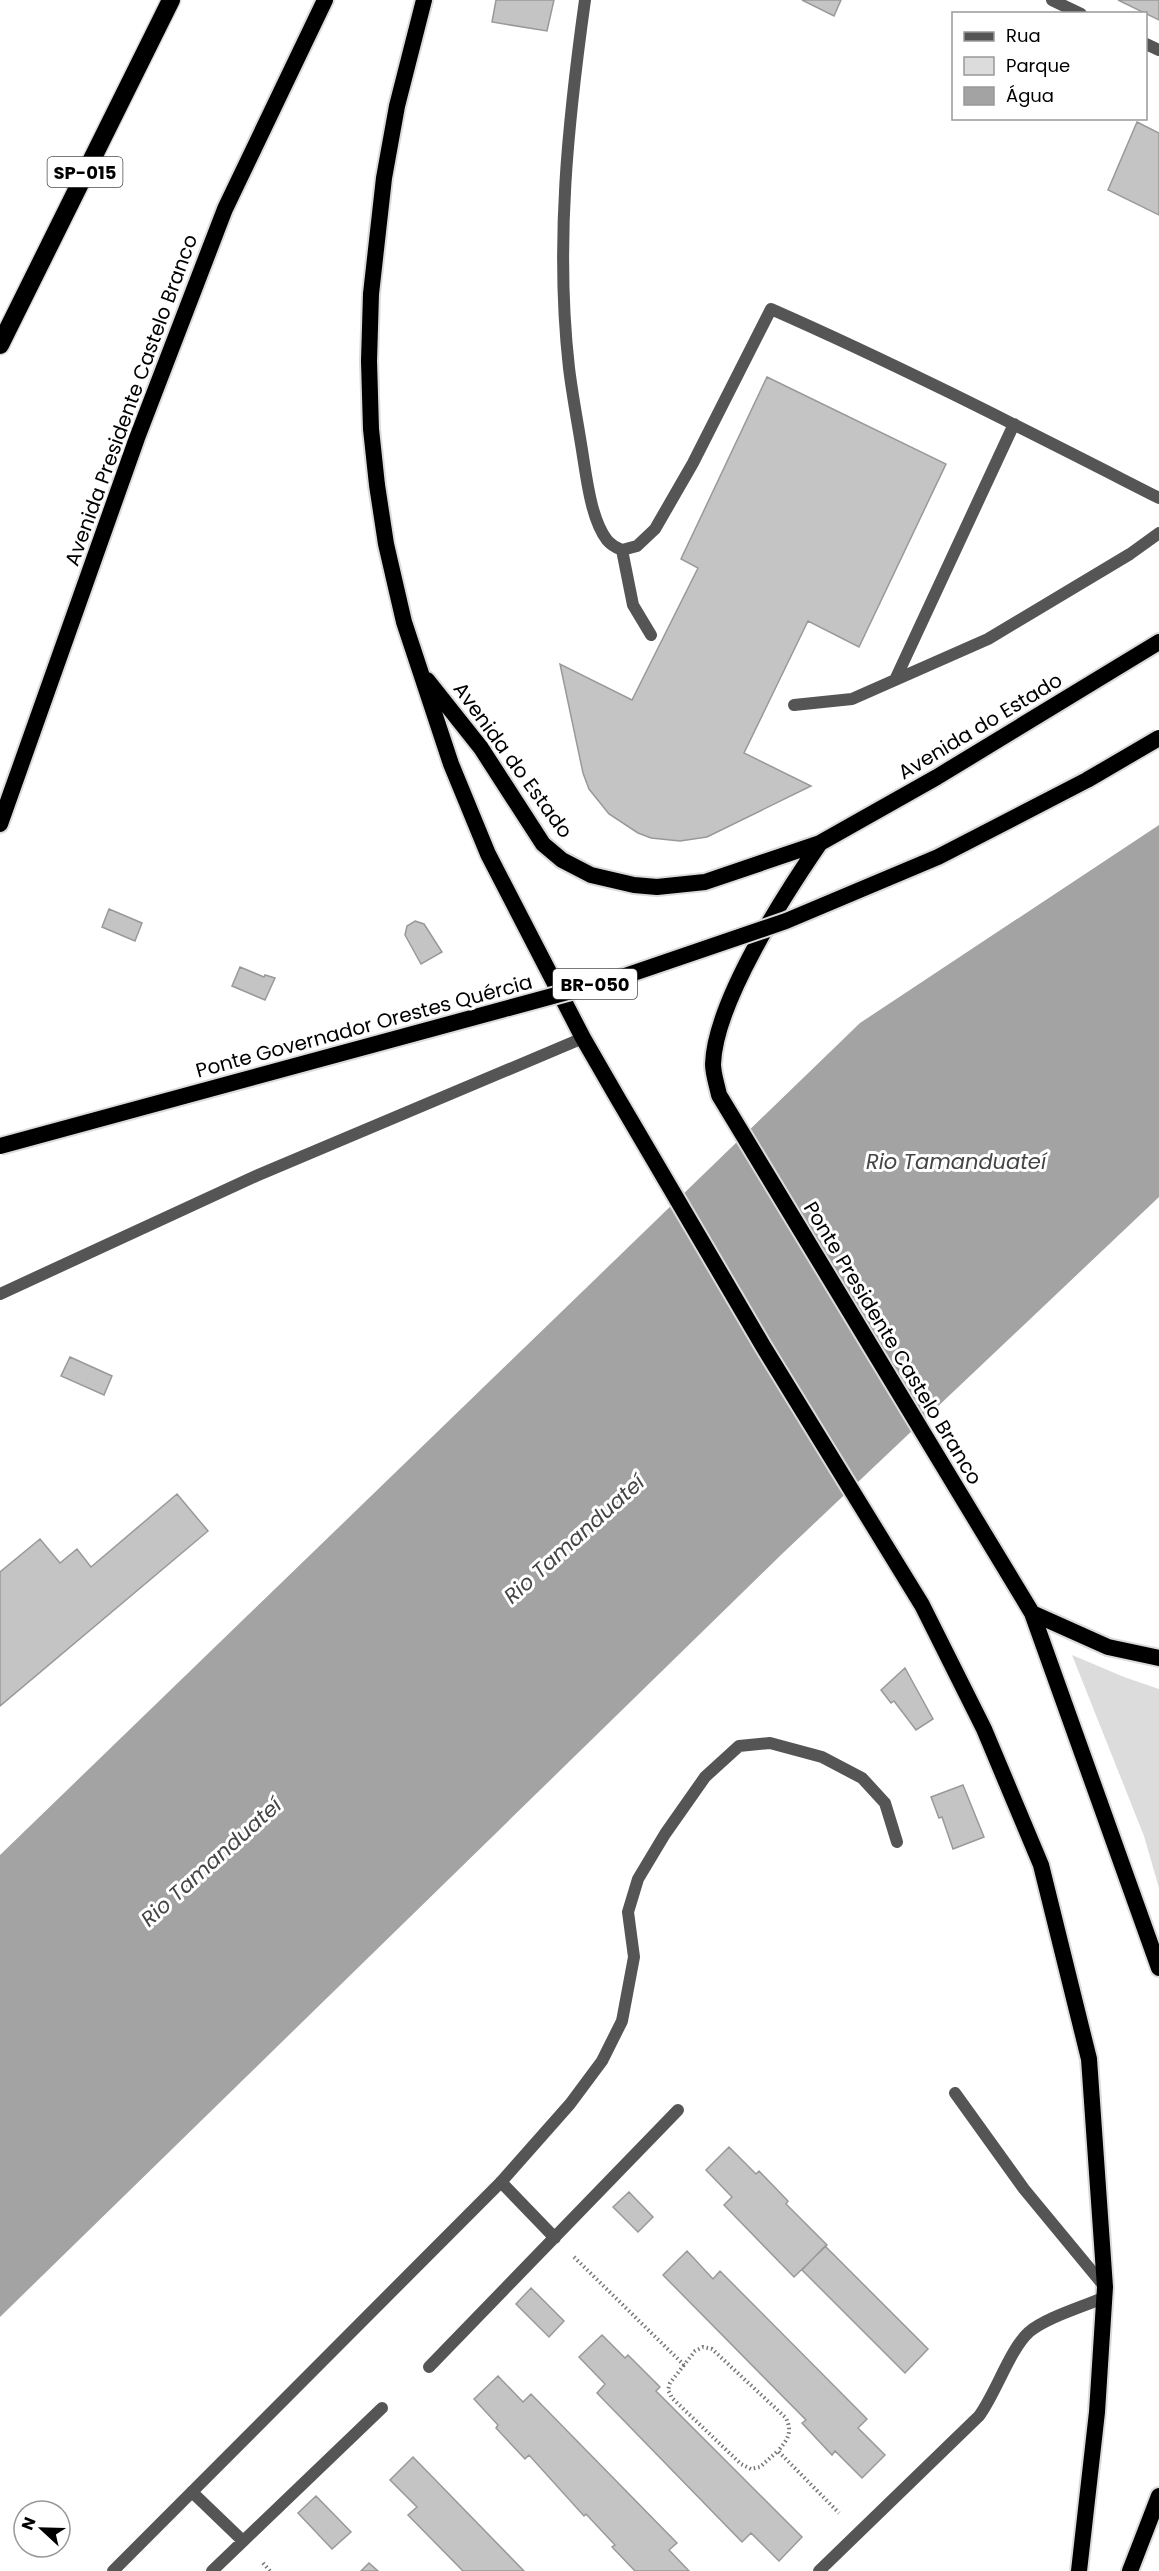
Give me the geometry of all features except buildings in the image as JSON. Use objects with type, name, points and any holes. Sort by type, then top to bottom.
[{"type":"highway","name":"SP-015","points":[[0,345],[171,0]]},
{"type":"highway","name":"Avenida Presidente Castelo Branco","points":[[0,824],[137,438],[225,209],[325,0]]},
{"type":"highway","points":[[424,0],[397,106],[384,178],[371,294],[369,361],[371,429],[376,485],[386,544],[404,622],[451,764],[489,854],[583,1038],[763,1346],[922,1605],[984,1729],[1041,1865],[1089,2059],[1105,2292],[1096,2423],[1079,2571]]},
{"type":"highway","name":"Avenida do Estado","points":[[419,670],[481,748],[543,844],[562,860],[591,875],[633,885],[657,887],[705,882],[820,843],[937,777],[1159,642]]},
{"type":"highway","name":"Ponte Governador Orestes Quércia","points":[[0,1146],[608,981],[786,921],[938,857],[1087,780],[1159,738]]},
{"type":"highway","name":"Avenida do Estado","points":[[719,1095],[713,1065],[717,1037],[729,1006],[773,916],[820,843]]},
{"type":"highway","name":"Ponte Presidente Castelo Branco","points":[[719,1095],[1032,1613]]},
{"type":"highway","points":[[1032,1613],[1108,1647],[1159,1658]]},
{"type":"highway","points":[[1032,1613],[1159,1968]]},
{"type":"highway","points":[[1130,2571],[1159,2496]]},
{"type":"street","points":[[585,0],[570,105],[564,196],[564,288],[569,368],[588,483],[600,528],[609,543],[622,550],[638,546],[655,529],[693,463],[771,309],[885,360],[1159,498]]},
{"type":"street","points":[[1052,0],[1077,12]]},
{"type":"street","points":[[895,680],[1014,424]]},
{"type":"street","points":[[794,705],[852,699],[988,639],[1130,554],[1159,533]]},
{"type":"street","points":[[622,550],[633,604],[651,635]]},
{"type":"street","points":[[0,1294],[256,1176],[583,1038]]},
{"type":"street","points":[[112,2571],[501,2182],[570,2104],[602,2061],[622,2021],[634,1957],[628,1912],[638,1879],[665,1834],[705,1777],[739,1746],[770,1743],[822,1757],[862,1778],[885,1803],[897,1842]]},
{"type":"street","points":[[819,2571],[980,2416],[991,2401],[1019,2345],[1028,2333],[1039,2325],[1105,2292],[1024,2189],[955,2093]]},
{"type":"street","points":[[429,2367],[678,2110]]},
{"type":"street","points":[[501,2182],[555,2238]]},
{"type":"street","points":[[212,2571],[382,2408]]},
{"type":"street","points":[[192,2492],[243,2541]]},
{"type":"path","points":[[555,2238],[684,2365]]},
{"type":"path","points":[[703,2347],[712,2349],[786,2418],[790,2427],[789,2438],[778,2451],[760,2467],[751,2469],[741,2464],[672,2398],[668,2390],[670,2383],[695,2351],[703,2347]]},
{"type":"path","points":[[778,2451],[859,2533]]},
{"type":"green space","points":[[1072,1655],[1159,1689],[1159,1888],[1144,1836]]},
{"type":"water","name":"Rio Tamanduateí","points":[[1159,825],[1159,1197],[783,1553],[0,2317],[0,1855],[860,1023]]}]
